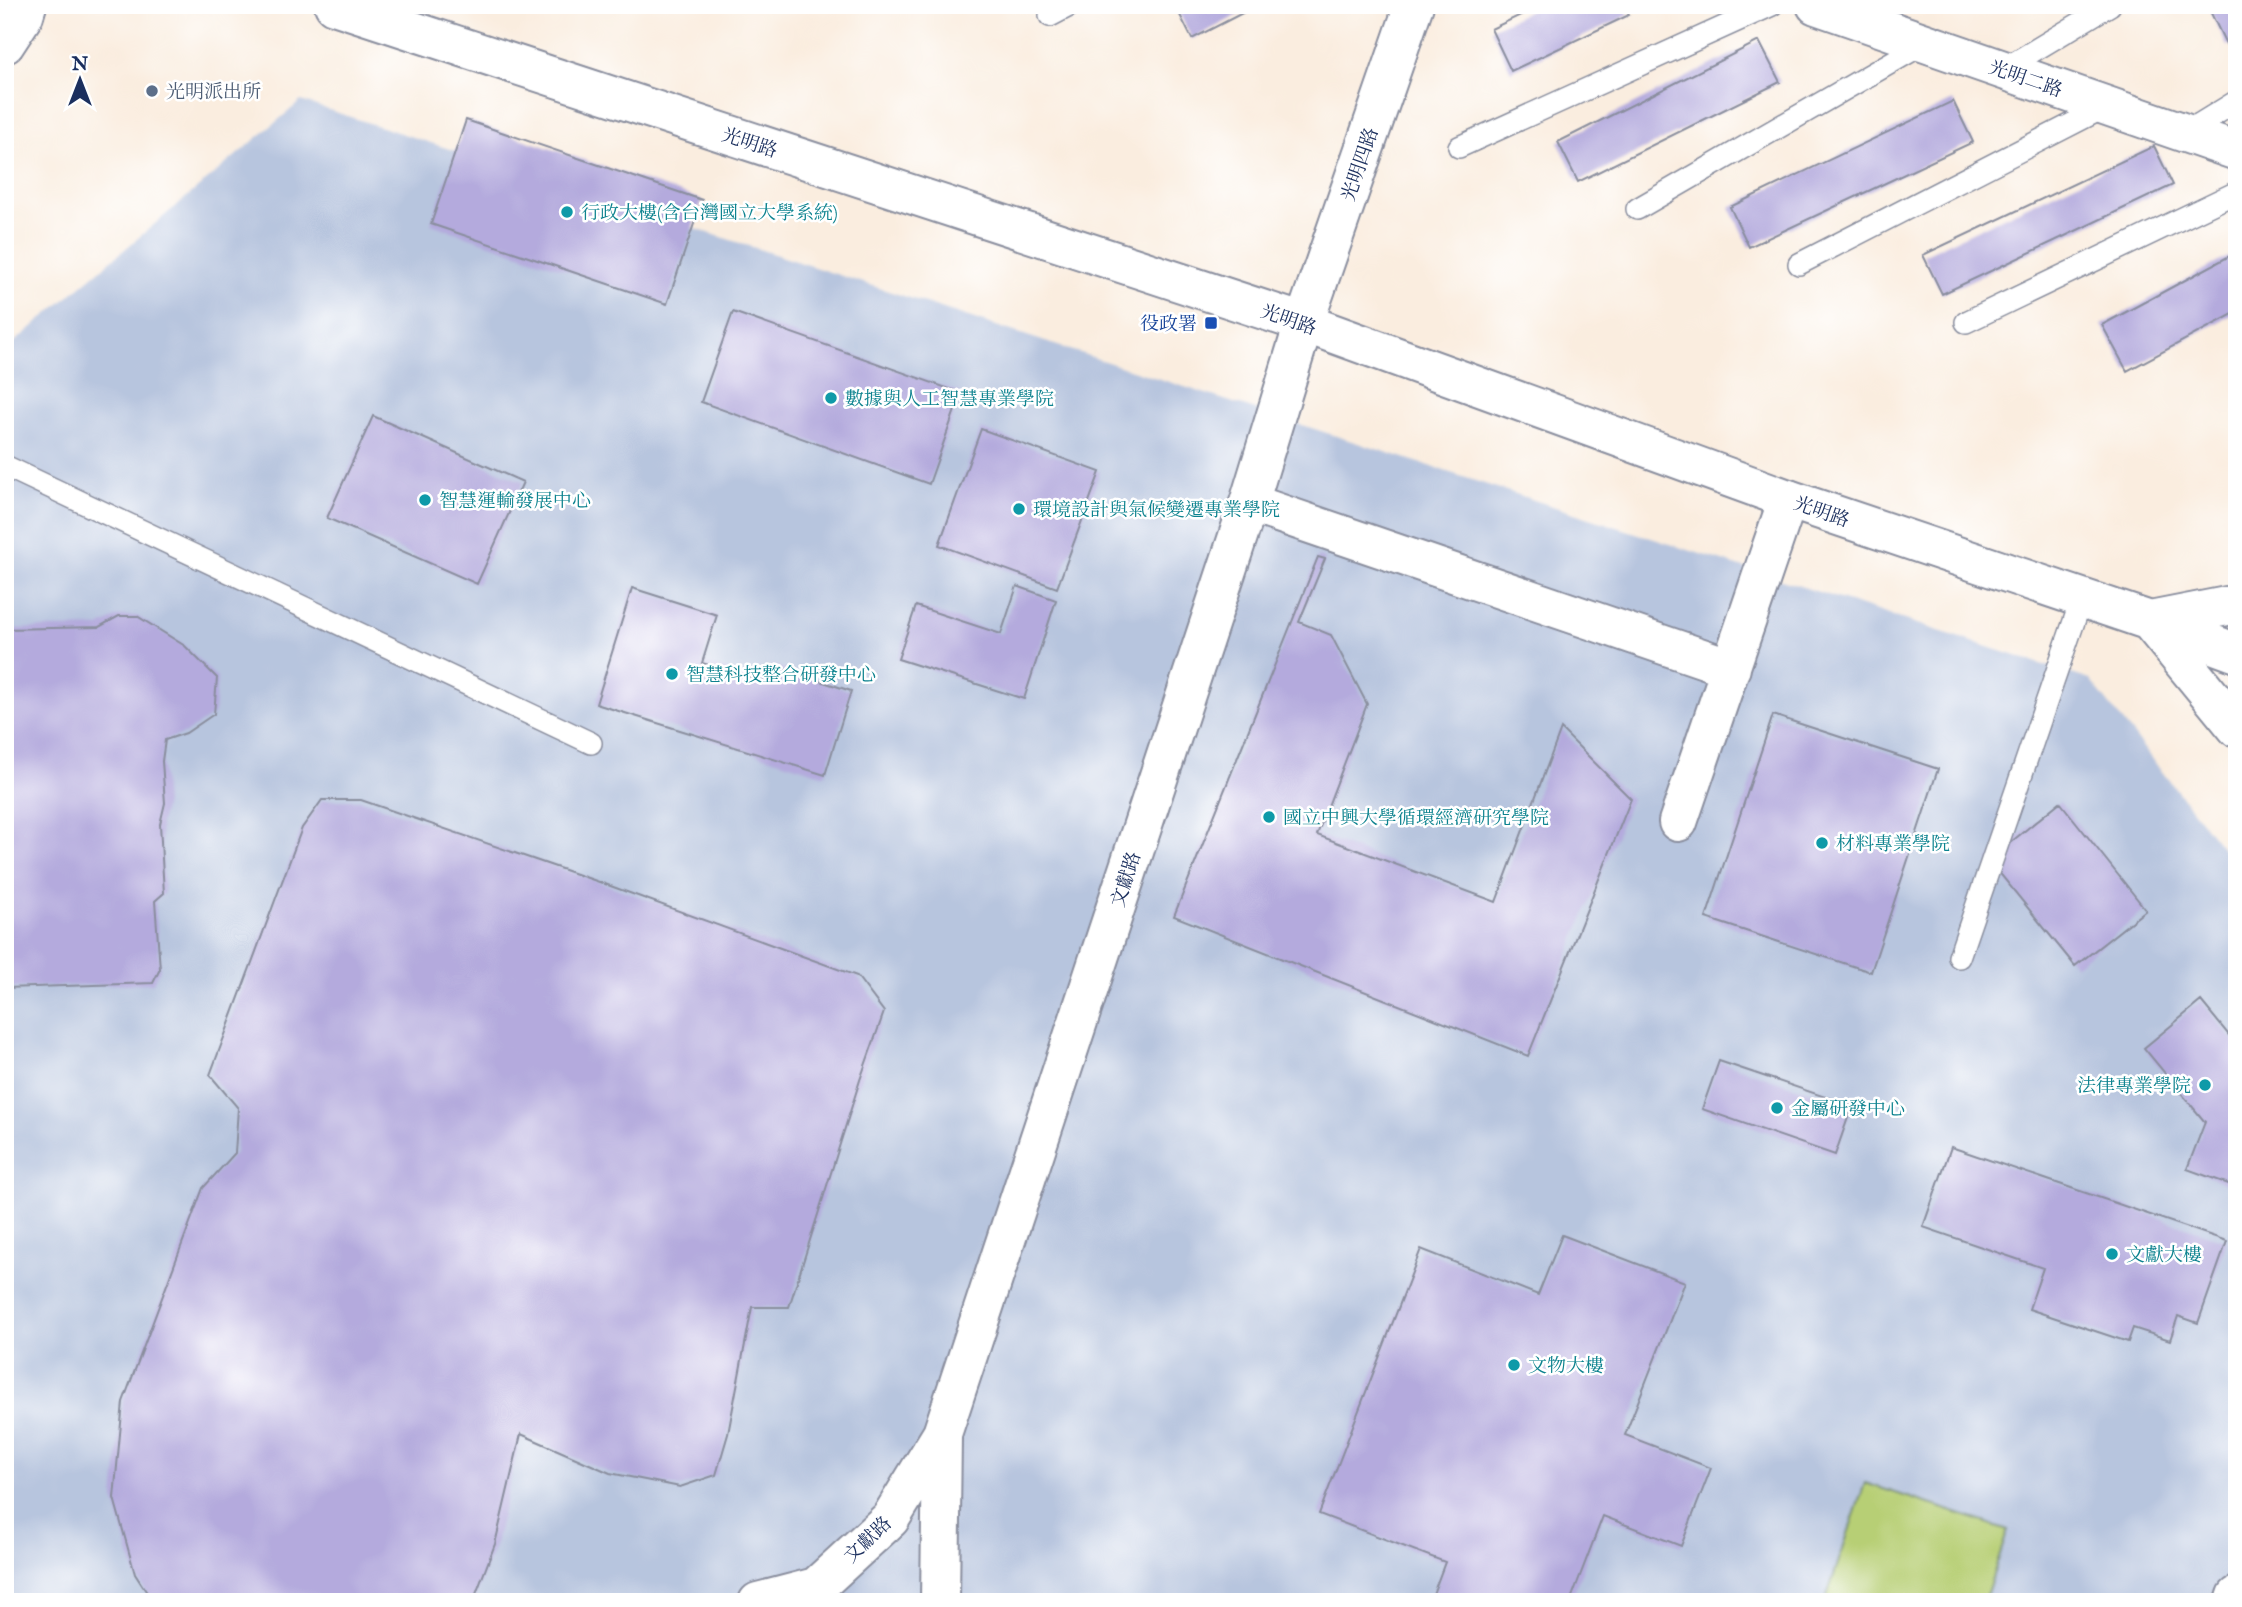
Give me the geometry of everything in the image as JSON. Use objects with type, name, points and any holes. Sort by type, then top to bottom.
[{"type":"street","points":[[5,44],[24,15],[27,5]]},
{"type":"street","name":"光明路","points":[[334,5],[1304,323],[1788,499],[2237,653]]},
{"type":"street","name":"光明四路","points":[[1304,323],[1414,5]]},
{"type":"street","name":"光明二路","points":[[1816,5],[2237,151]]},
{"type":"street","name":"文獻路","points":[[758,1602],[816,1587],[825,1579],[890,1519],[942,1434],[1249,503],[1304,323]]},
{"type":"street","points":[[1678,822],[1788,499]]},
{"type":"street","points":[[1249,503],[1731,668]]},
{"type":"street","points":[[2237,604],[2150,621],[2237,728]]},
{"type":"street","name":"文獻路","points":[[940,1602],[942,1434]]},
{"type":"street","points":[[2235,1602],[2237,1596]]},
{"type":"lane","points":[[1050,16],[1071,5]]},
{"type":"lane","points":[[1459,148],[1772,5]]},
{"type":"lane","points":[[2002,70],[2110,5]]},
{"type":"lane","points":[[1637,209],[1925,43]]},
{"type":"lane","points":[[2185,133],[2237,101]]},
{"type":"lane","points":[[1799,264],[2107,106]]},
{"type":"lane","points":[[1966,321],[2237,192]]},
{"type":"lane","points":[[5,466],[591,743]]},
{"type":"lane","points":[[1959,957],[2082,598]]},
{"type":"shaded area","points":[[301,101],[2090,680],[2237,867],[2237,1602],[5,1602],[5,350]]},
{"type":"green space","points":[[1865,1483],[2008,1530],[1984,1602],[1825,1602]]},
{"type":"building","points":[[1175,5],[1258,5],[1192,39]]},
{"type":"building","points":[[1542,5],[1624,5],[1629,15],[1511,71],[1491,29]]},
{"type":"building","points":[[2207,5],[2237,5],[2237,41],[2227,46]]},
{"type":"building","points":[[1759,41],[1780,82],[1578,182],[1558,142]]},
{"type":"building","points":[[1953,101],[1973,142],[1749,247],[1730,207]]},
{"type":"building","name":"行政大樓(含台灣國立大學系統)","points":[[466,120],[702,200],[667,304],[431,224]]},
{"type":"building","points":[[2154,146],[2173,185],[1942,294],[1923,255]]},
{"type":"building","points":[[2237,252],[2237,312],[2127,371],[2102,325]]},
{"type":"building","name":"數據與人工智慧專業學院","points":[[733,312],[961,393],[929,484],[701,402]]},
{"type":"building","name":"智慧運輸發展中心","points":[[373,416],[523,482],[477,584],[327,518]]},
{"type":"building","name":"環境設計與氣候變遷專業學院","points":[[981,429],[1100,472],[1057,588],[939,545]]},
{"type":"building","name":"國立中興大學循環經濟研究學院","points":[[1318,557],[1325,559],[1299,622],[1331,635],[1367,704],[1317,835],[1496,902],[1561,729],[1631,799],[1528,1056],[1174,916]]},
{"type":"building","points":[[1017,586],[1056,600],[1024,699],[898,659],[916,606],[1001,634]]},
{"type":"building","name":"智慧科技整合研發中心","points":[[632,588],[717,615],[702,663],[766,682],[771,665],[851,691],[825,775],[596,704]]},
{"type":"building","points":[[119,616],[137,616],[185,646],[217,678],[214,714],[186,733],[165,740],[162,761],[165,803],[160,824],[164,893],[155,901],[160,969],[153,983],[5,988],[5,629],[99,627]]},
{"type":"building","name":"材料專業學院","points":[[1773,715],[1938,769],[1871,972],[1706,918]]},
{"type":"building","points":[[322,800],[361,800],[605,884],[857,976],[884,1012],[789,1307],[752,1307],[728,1434],[716,1475],[680,1487],[610,1473],[521,1434],[495,1544],[473,1602],[153,1602],[135,1574],[114,1498],[123,1402],[203,1188],[235,1153],[238,1108],[210,1075],[302,828]]},
{"type":"building","points":[[2060,802],[2146,910],[2075,966],[1989,860]]},
{"type":"building","name":"法律專業學院","points":[[2201,1001],[2237,1045],[2237,1187],[2187,1169],[2205,1122],[2144,1048]]},
{"type":"building","name":"金屬研發中心","points":[[1719,1061],[1852,1106],[1835,1155],[1702,1109]]},
{"type":"building","name":"文獻大樓","points":[[1951,1147],[2227,1241],[2198,1323],[2178,1316],[2170,1340],[2133,1328],[2128,1342],[2029,1309],[2043,1268],[1923,1227]]},
{"type":"building","name":"文物大樓","points":[[1562,1235],[1685,1282],[1625,1435],[1711,1468],[1681,1546],[1603,1516],[1570,1602],[1430,1602],[1445,1562],[1319,1514],[1421,1249],[1538,1295]]},
{"type":"place","name":"光明派出所","points":[[152,91]]},
{"type":"place","name":"行政大樓(含台灣國立大學系統)","points":[[567,212]]},
{"type":"place","name":"役政署","points":[[1211,323]]},
{"type":"place","name":"數據與人工智慧專業學院","points":[[831,398]]},
{"type":"place","name":"智慧運輸發展中心","points":[[425,500]]},
{"type":"place","name":"環境設計與氣候變遷專業學院","points":[[1019,509]]},
{"type":"place","name":"智慧科技整合研發中心","points":[[672,674]]},
{"type":"place","name":"國立中興大學循環經濟研究學院","points":[[1269,817]]},
{"type":"place","name":"材料專業學院","points":[[1822,843]]},
{"type":"place","name":"法律專業學院","points":[[2205,1085]]},
{"type":"place","name":"金屬研發中心","points":[[1777,1108]]},
{"type":"place","name":"文獻大樓","points":[[2112,1254]]},
{"type":"place","name":"文物大樓","points":[[1514,1365]]}]
